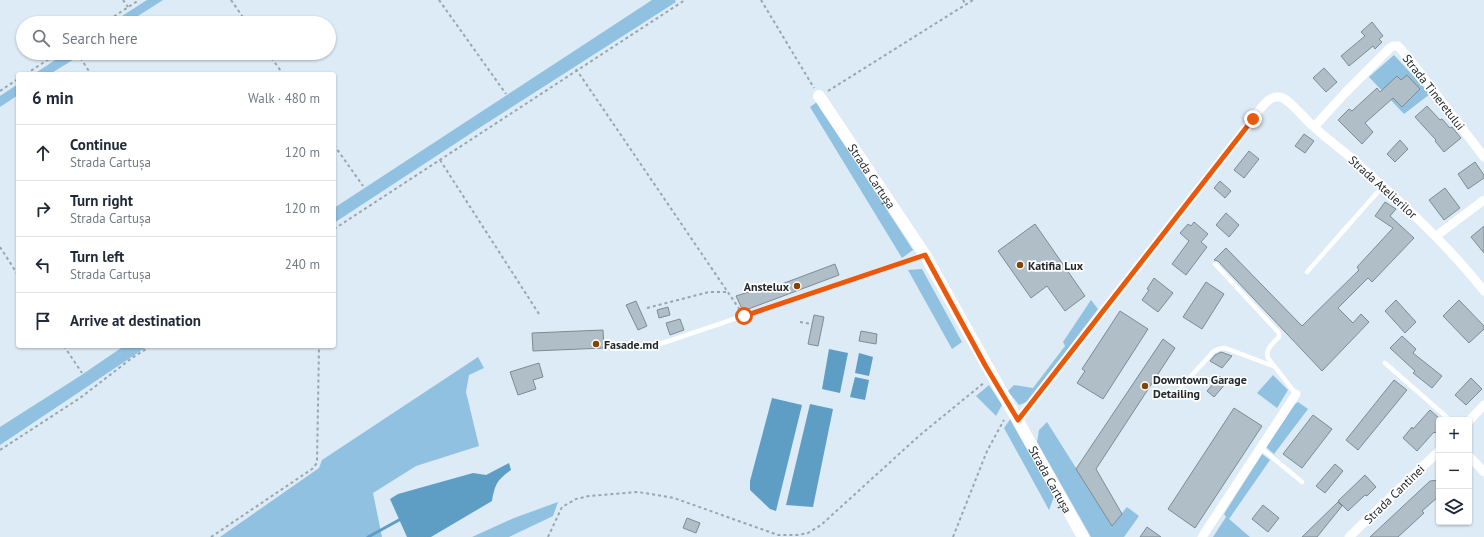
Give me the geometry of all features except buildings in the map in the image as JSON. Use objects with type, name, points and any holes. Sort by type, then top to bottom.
[{"type":"street","name":"Strada Tineretului","points":[[1314,128],[1361,76],[1390,48],[1398,46],[1484,157]]},
{"type":"street","name":"Strada Cartușa","points":[[819,96],[925,255],[1083,537]]},
{"type":"street","name":"Strada Atelierilor","points":[[1018,420],[1253,119],[1272,98],[1278,97],[1285,99],[1314,128],[1383,186],[1436,236],[1484,292]]},
{"type":"street","points":[[1436,236],[1484,200]]},
{"type":"street","points":[[1202,537],[1296,394]]},
{"type":"street","points":[[1472,418],[1484,405]]},
{"type":"street","name":"Strada Cantinei","points":[[1349,537],[1437,453]]},
{"type":"street","points":[[1472,459],[1484,472]]},
{"type":"lane","points":[[1307,272],[1383,186]]},
{"type":"lane","points":[[651,347],[925,255]]},
{"type":"lane","points":[[1216,264],[1279,333],[1279,337],[1267,350],[1266,354],[1296,394]]},
{"type":"lane","points":[[1182,386],[1213,352],[1218,349],[1225,348],[1274,366]]},
{"type":"lane","points":[[1385,363],[1447,417]]},
{"type":"lane","points":[[1261,448],[1302,482]]},
{"type":"path","points":[[123,0],[128,7]]},
{"type":"path","points":[[114,16],[139,0]]},
{"type":"path","points":[[231,0],[242,16]]},
{"type":"path","points":[[439,0],[506,94]]},
{"type":"path","points":[[336,228],[576,69],[685,0]]},
{"type":"path","points":[[761,0],[819,96],[973,0]]},
{"type":"path","points":[[963,0],[966,5]]},
{"type":"path","points":[[29,72],[47,60]]},
{"type":"path","points":[[82,60],[90,72]]},
{"type":"path","points":[[273,60],[282,72]]},
{"type":"path","points":[[576,69],[744,316]]},
{"type":"path","points":[[0,91],[16,80]]},
{"type":"path","points":[[336,148],[363,186]]},
{"type":"path","points":[[440,160],[539,314]]},
{"type":"path","points":[[0,247],[16,272]]},
{"type":"path","points":[[647,308],[709,292],[728,292]]},
{"type":"path","points":[[800,322],[812,324]]},
{"type":"path","points":[[65,348],[82,373]]},
{"type":"path","points":[[0,450],[80,398],[132,358],[148,348]]},
{"type":"path","points":[[211,537],[312,469],[316,463],[319,348]]},
{"type":"path","points":[[548,537],[562,507],[576,499],[589,496],[638,492],[674,498],[778,535],[797,535],[808,533],[820,525],[920,435],[992,376]]},
{"type":"path","points":[[953,537],[987,451],[1011,409]]},
{"type":"shaded area","points":[[147,0],[163,0],[138,16],[122,16]]},
{"type":"shaded area","points":[[652,0],[675,0],[676,2],[336,222],[336,207]]},
{"type":"shaded area","points":[[1394,55],[1430,94],[1404,114],[1369,77]]},
{"type":"shaded area","points":[[55,60],[73,60],[53,72],[37,72]]},
{"type":"shaded area","points":[[16,85],[16,96],[0,107],[0,96]]},
{"type":"shaded area","points":[[817,102],[913,250],[902,258],[810,107]]},
{"type":"shaded area","points":[[922,269],[962,342],[952,349],[908,270]]},
{"type":"shaded area","points":[[1091,300],[1098,309],[1029,401],[1019,405],[1008,391],[1014,385],[1033,388],[1065,346],[1063,342]]},
{"type":"shaded area","points":[[121,348],[145,348],[0,445],[0,427]]},
{"type":"shaded area","points":[[829,349],[848,353],[840,393],[822,389]]},
{"type":"shaded area","points":[[859,353],[873,357],[869,376],[855,373]]},
{"type":"shaded area","points":[[478,357],[484,368],[469,375],[466,392],[479,446],[416,466],[373,493],[382,537],[220,537],[319,468],[322,460]]},
{"type":"shaded area","points":[[1273,375],[1288,390],[1277,408],[1257,393]]},
{"type":"shaded area","points":[[855,377],[869,380],[865,400],[850,397]]},
{"type":"shaded area","points":[[989,385],[1002,405],[996,416],[976,396]]},
{"type":"shaded area","points":[[772,398],[802,405],[776,511],[770,509],[750,490],[750,481]]},
{"type":"shaded area","points":[[1298,402],[1308,409],[1274,454],[1266,447],[1295,404]]},
{"type":"shaded area","points":[[810,404],[833,409],[813,507],[786,505]]},
{"type":"shaded area","points":[[1011,418],[1055,494],[1049,510],[1004,428]]},
{"type":"shaded area","points":[[1047,422],[1112,525],[1127,507],[1139,516],[1124,537],[1091,537],[1037,442],[1039,430]]},
{"type":"shaded area","points":[[1262,454],[1270,460],[1229,519],[1250,537],[1213,537],[1226,517],[1224,514]]},
{"type":"shaded area","points":[[509,463],[511,470],[497,483],[492,501],[431,537],[407,537],[390,499],[398,494],[473,473],[486,475]]},
{"type":"shaded area","points":[[558,502],[553,516],[509,537],[472,537],[514,518]]},
{"type":"waterway","points":[[368,537],[399,520]]},
{"type":"place","name":"Katifia Lux","points":[[1020,265]]},
{"type":"place","name":"Anstelux","points":[[797,286]]},
{"type":"place","name":"Fasade.md","points":[[596,344]]},
{"type":"place","name":"Downtown Garage Detailing","points":[[1145,386]]},
{"type":"route","points":[[744,316],[925,255],[985,365],[1018,420],[1253,119]]}]
